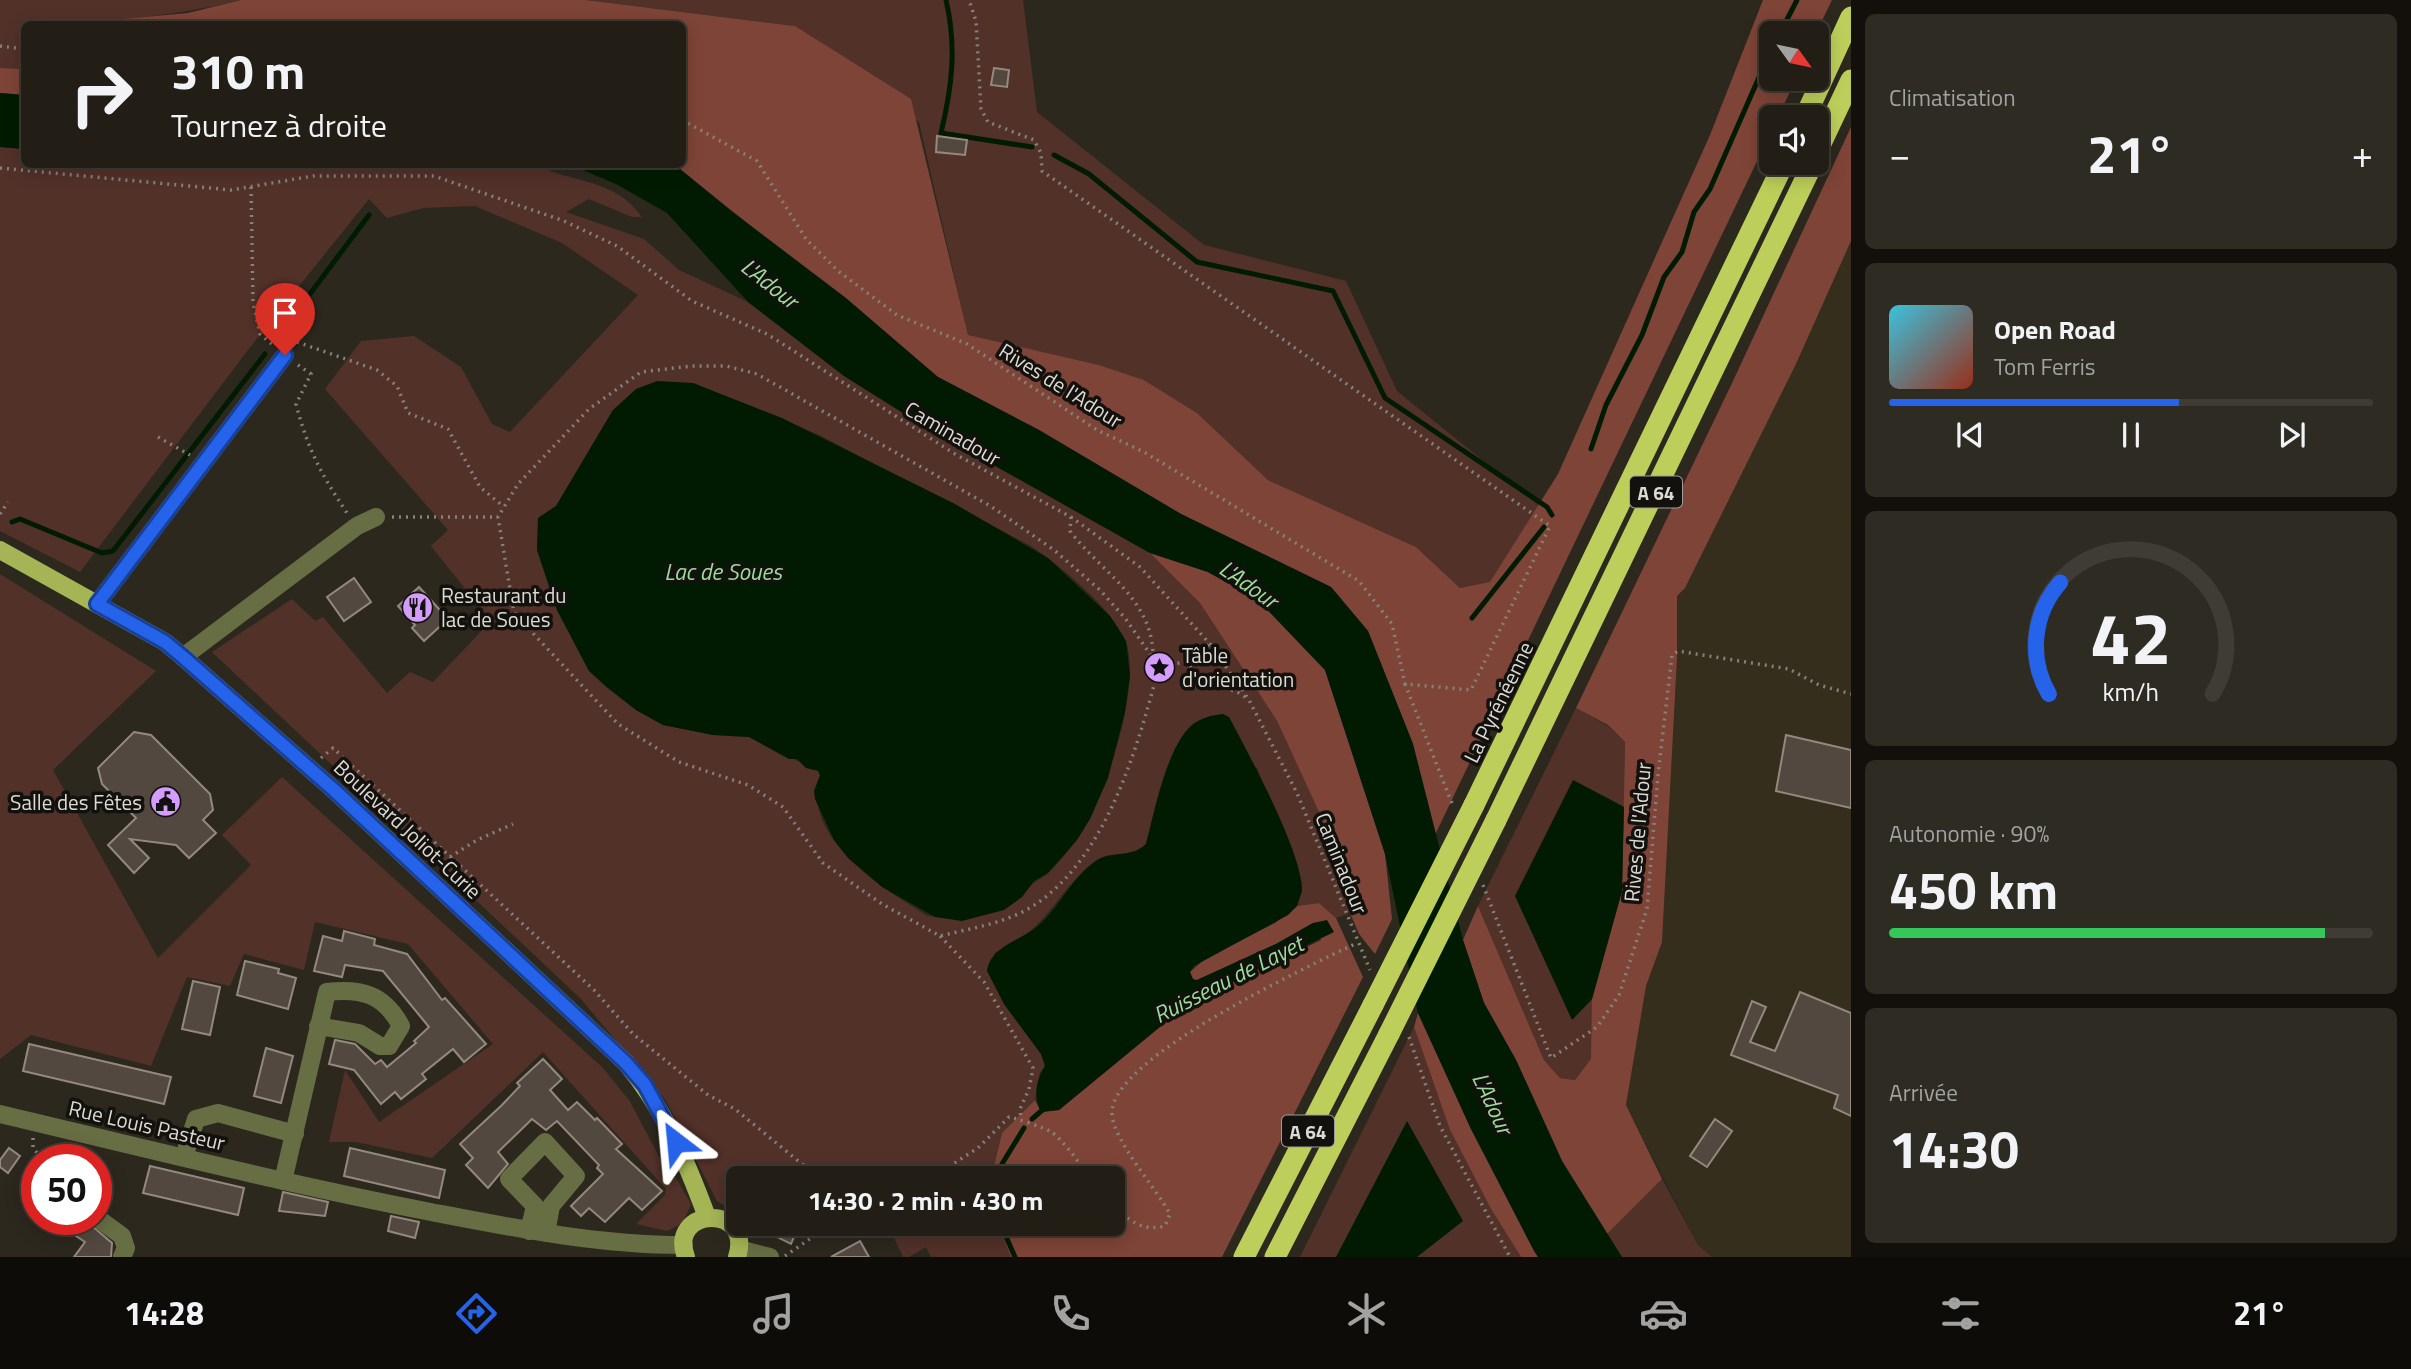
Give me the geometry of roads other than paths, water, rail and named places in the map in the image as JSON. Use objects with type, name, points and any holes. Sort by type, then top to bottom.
[{"type":"highway","points":[[1811,105],[1851,17]]},
{"type":"highway","points":[[1829,127],[1851,80]]},
{"type":"highway","name":"La Pyrénéenne","points":[[1244,1257],[1373,1005],[1465,809],[1778,175]]},
{"type":"highway","name":"A 64","points":[[1275,1257],[1396,1031],[1806,175]]},
{"type":"main road","name":"Boulevard Joliot-Curie","points":[[0,550],[165,642],[309,768],[626,1063],[645,1085],[686,1160],[707,1217]]},
{"type":"main road","points":[[685,1251],[693,1224],[707,1217],[716,1217],[731,1225],[736,1232],[738,1253]]},
{"type":"street","points":[[97,604],[286,350]]},
{"type":"street","points":[[183,657],[356,526],[376,517]]},
{"type":"street","points":[[283,1181],[318,1026],[327,992],[351,989],[374,995],[392,1009],[401,1026],[389,1046],[380,1046],[359,1033],[318,1026]]},
{"type":"street","points":[[184,1157],[195,1119],[218,1113],[295,1134]]},
{"type":"street","name":"Rue Louis Pasteur","points":[[0,1114],[283,1181],[537,1232],[651,1251],[685,1251]]},
{"type":"street","points":[[545,1142],[576,1176],[551,1206],[537,1232],[535,1206],[509,1179],[545,1142]]},
{"type":"street","points":[[112,1229],[122,1236],[126,1248],[122,1257]]},
{"type":"street","points":[[738,1253],[770,1257]]},
{"type":"water","points":[[0,93],[21,95],[21,149],[0,147]]},
{"type":"water","name":"L'Adour","points":[[578,168],[679,168],[846,298],[938,377],[1039,430],[1181,514],[1331,587],[1368,631],[1413,744],[1463,940],[1484,1003],[1516,1060],[1562,1161],[1622,1257],[1538,1257],[1471,1129],[1418,1013],[1385,854],[1325,670],[1258,600],[1208,572],[1150,553],[919,423],[844,376],[748,302],[667,213],[616,184]]},
{"type":"water","name":"Lac de Soues","points":[[657,381],[693,383],[782,418],[955,504],[1048,558],[1110,616],[1126,641],[1130,675],[1125,712],[1108,778],[1090,819],[1077,840],[1048,873],[1034,881],[1022,897],[1004,910],[962,921],[935,917],[882,887],[848,858],[834,840],[815,799],[814,791],[820,775],[818,771],[806,768],[797,759],[789,759],[749,737],[713,735],[663,725],[636,710],[589,671],[557,610],[537,550],[538,518],[556,506],[613,410],[636,389]]},
{"type":"water","points":[[1223,714],[1229,717],[1273,803],[1294,853],[1302,891],[1297,906],[1288,915],[1194,966],[1190,972],[1193,979],[1197,980],[1276,944],[1313,923],[1327,920],[1334,932],[1189,1003],[1059,1110],[1041,1112],[1036,1095],[1039,1077],[1045,1066],[1041,1054],[1004,1004],[987,971],[990,963],[1000,950],[1038,926],[1080,875],[1096,861],[1140,849],[1146,844],[1157,798],[1175,748],[1183,735],[1199,720]]},
{"type":"water","points":[[1573,780],[1624,807],[1622,891],[1592,999],[1572,1020],[1515,896]]},
{"type":"water","points":[[1407,1121],[1463,1221],[1417,1257],[1336,1257]]},
{"type":"waterway","points":[[946,0],[952,67],[941,133],[1032,147]]},
{"type":"waterway","points":[[1786,21],[1797,0]]},
{"type":"waterway","points":[[1591,449],[1606,405],[1642,335],[1664,277],[1682,252],[1694,212],[1710,189],[1759,77]]},
{"type":"waterway","points":[[1054,155],[1089,174],[1197,262],[1333,291],[1385,398],[1547,507],[1552,515]]},
{"type":"waterway","points":[[283,330],[369,215]]},
{"type":"waterway","points":[[12,522],[20,519],[102,553],[113,551],[265,354]]},
{"type":"waterway","points":[[1472,618],[1544,527]]},
{"type":"waterway","name":"Ruisseau de Layet","points":[[1032,1119],[1046,1107]]},
{"type":"waterway","name":"Ruisseau de Layet","points":[[1001,1166],[1024,1128]]},
{"type":"waterway","name":"Ruisseau de Layet","points":[[1006,1236],[1015,1257]]},
{"type":"place","name":"Restaurant du lac de Soues","points":[[418,607]]},
{"type":"place","name":"Tâble d'orientation","points":[[1159,667]]},
{"type":"place","name":"Salle des Fêtes","points":[[165,802]]}]
